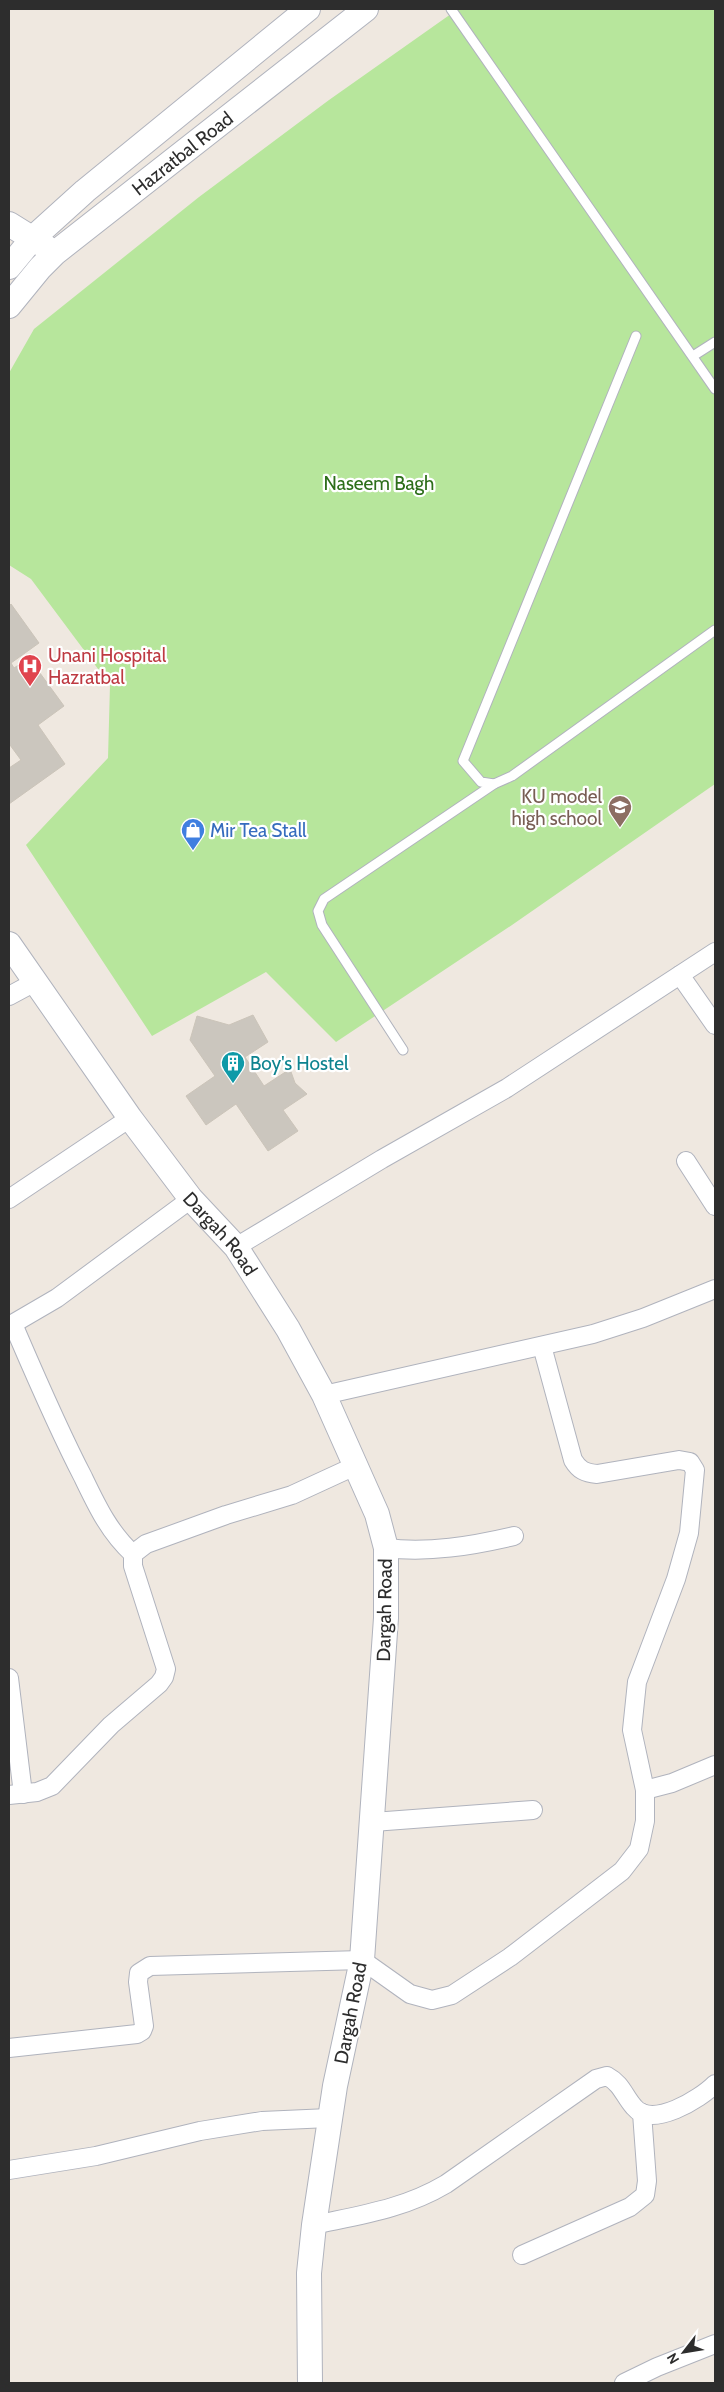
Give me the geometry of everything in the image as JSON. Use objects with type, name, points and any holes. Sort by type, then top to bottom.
[{"type":"street","name":"Hazratbal Road","points":[[12,257],[85,191],[308,9]]},
{"type":"street","name":"Hazratbal Road","points":[[9,306],[48,261],[366,9]]},
{"type":"street","points":[[9,224],[33,238],[48,261]]},
{"type":"street","points":[[12,257],[48,261]]},
{"type":"street","name":"Dargah Road","points":[[9,944],[130,1118],[191,1199],[236,1247],[288,1329],[324,1395],[377,1514],[386,1548],[386,1618],[362,1960],[329,2118],[314,2225],[309,2273],[310,2383]]},
{"type":"street","points":[[236,1247],[382,1159],[507,1088],[715,952]]},
{"type":"street","points":[[680,976],[715,1025]]},
{"type":"street","points":[[9,996],[36,982]]},
{"type":"street","points":[[9,1198],[130,1118]]},
{"type":"street","points":[[686,1160],[715,1206]]},
{"type":"street","points":[[9,1678],[16,1794],[37,1792],[52,1786],[110,1725],[164,1677],[165,1660],[133,1566],[133,1554],[118,1540],[106,1522],[73,1458],[11,1325],[57,1298],[191,1199]]},
{"type":"street","points":[[324,1395],[542,1346],[643,1318],[715,1289]]},
{"type":"street","points":[[9,2048],[137,2034],[144,2026],[138,1982],[139,1973],[150,1966],[362,1960],[410,1994],[432,2000],[452,1995],[510,1957],[622,1871],[639,1849],[646,1821],[645,1790],[632,1730],[637,1682],[679,1570],[689,1533],[695,1470],[690,1462],[679,1460],[597,1474],[588,1473],[578,1468],[573,1460],[542,1346]]},
{"type":"street","points":[[133,1554],[146,1544],[226,1515],[292,1495],[355,1466]]},
{"type":"street","points":[[386,1548],[409,1551],[433,1550],[478,1544],[514,1536]]},
{"type":"street","points":[[645,1790],[672,1783],[715,1765]]},
{"type":"street","points":[[373,1822],[533,1810]]},
{"type":"street","points":[[314,2225],[402,2205],[422,2198],[446,2184],[596,2079],[607,2076],[616,2080],[634,2108],[642,2113],[665,2114],[689,2103],[715,2084]]},
{"type":"street","points":[[522,2255],[630,2207],[645,2195],[647,2181],[642,2113]]},
{"type":"street","points":[[9,2170],[96,2156],[200,2131],[254,2122],[329,2118]]},
{"type":"street","points":[[624,2383],[657,2367],[715,2344]]},
{"type":"lane","points":[[451,9],[715,389]]},
{"type":"lane","points":[[494,784],[481,782],[463,761],[636,336]]},
{"type":"lane","points":[[693,356],[715,342]]},
{"type":"lane","points":[[403,1050],[322,925],[318,911],[324,899],[494,784],[512,776],[715,630]]},
{"type":"green space","name":"Naseem Bagh","points":[[458,9],[715,9],[715,784],[512,925],[336,1042],[266,972],[152,1036],[26,845],[108,758],[110,685],[31,579],[9,565],[9,373],[34,329],[199,197],[329,100]]},
{"type":"building","name":"Unani Hospital Hazratbal","points":[[11,604],[39,643],[11,663],[14,668],[29,658],[64,706],[38,725],[65,764],[9,804],[9,768],[21,760],[9,746],[9,606]]},
{"type":"building","name":"Boy's Hostel","points":[[253,1015],[268,1042],[245,1057],[264,1086],[290,1069],[295,1083],[307,1094],[283,1110],[298,1131],[268,1151],[236,1104],[206,1125],[186,1096],[215,1076],[190,1040],[197,1016],[229,1025]]},
{"type":"place","name":"Unani Hospital Hazratbal","points":[[30,687]]},
{"type":"place","name":"KU model high school","points":[[620,828]]},
{"type":"place","name":"Mir Tea Stall","points":[[193,851]]},
{"type":"place","name":"Boy's Hostel","points":[[233,1084]]}]
